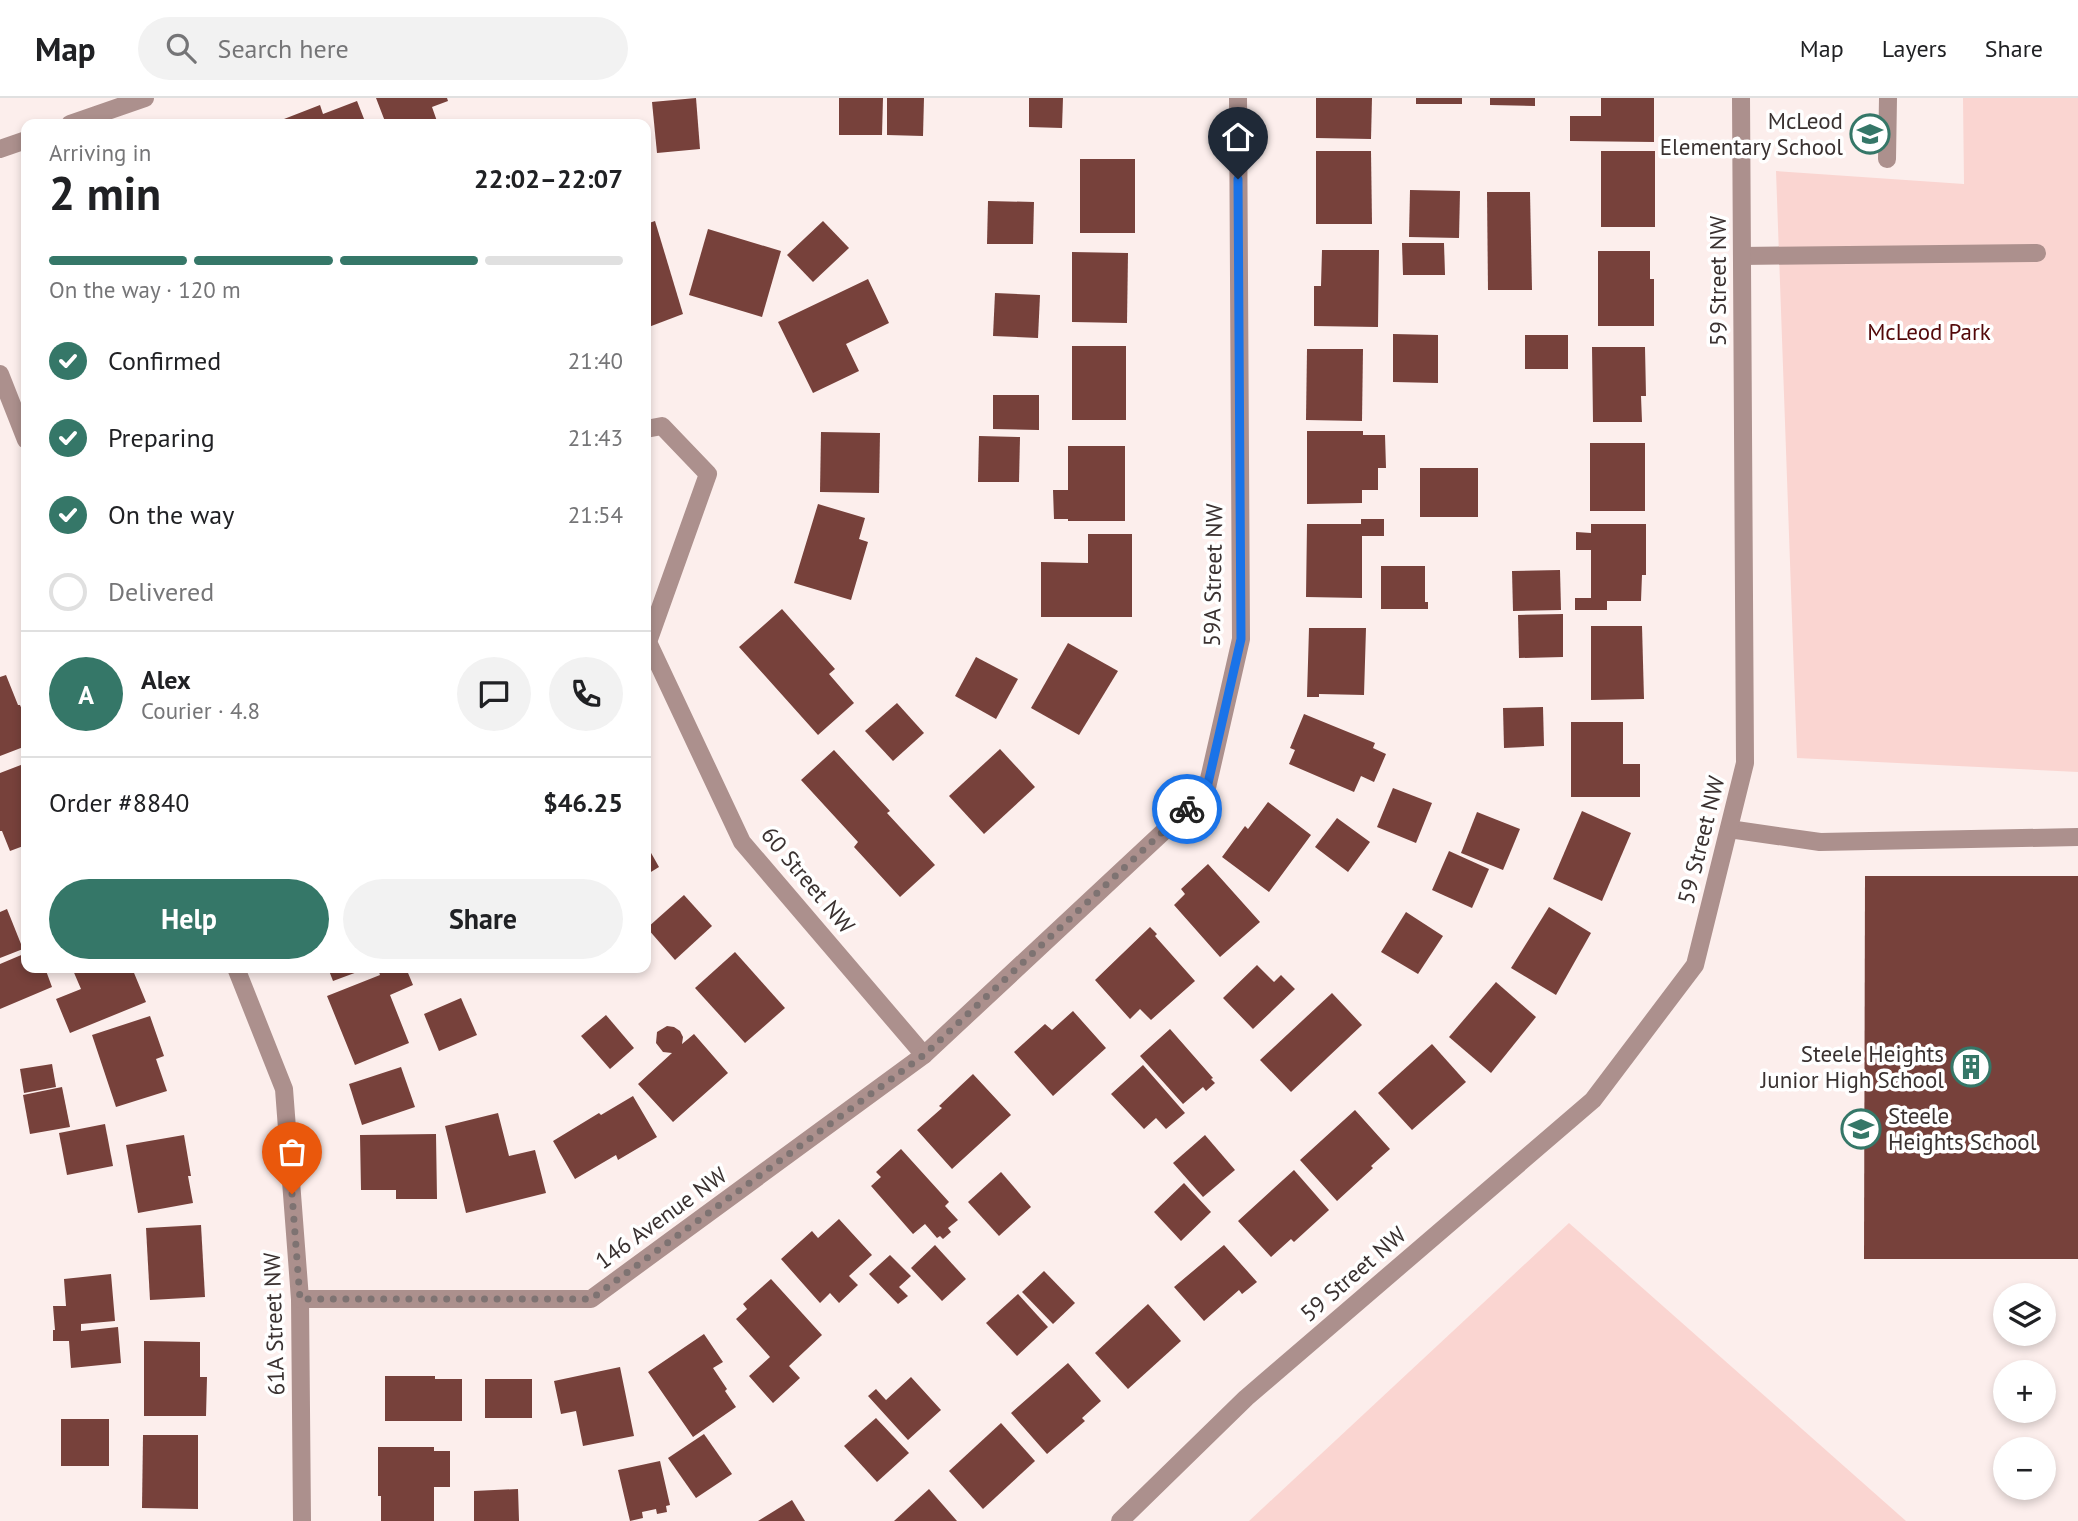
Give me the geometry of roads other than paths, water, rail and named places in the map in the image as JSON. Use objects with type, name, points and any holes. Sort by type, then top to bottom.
[{"type":"street","points":[[84,119],[145,98]]},
{"type":"street","name":"59A Street NW","points":[[986,995],[1206,792],[1241,639],[1238,98]]},
{"type":"street","name":"59 Street NW","points":[[1120,1521],[1246,1398],[1593,1100],[1695,965],[1745,763],[1741,98]]},
{"type":"street","points":[[1887,159],[1888,98]]},
{"type":"street","points":[[0,149],[21,142]]},
{"type":"street","points":[[1742,256],[2037,253]]},
{"type":"street","points":[[0,374],[21,427]]},
{"type":"street","name":"60 Street NW","points":[[651,428],[662,426],[708,474],[651,626]]},
{"type":"street","name":"60 Street NW","points":[[651,646],[742,842],[924,1055]]},
{"type":"street","points":[[1728,829],[1820,842],[2078,837]]},
{"type":"street","name":"61A Street NW","points":[[238,973],[284,1089],[300,1299],[302,1521]]},
{"type":"street","name":"146 Avenue NW","points":[[300,1299],[591,1299],[924,1055],[986,995]]},
{"type":"place","name":"McLeod Elementary School","points":[[1870,134]]},
{"type":"place","name":"Steele Heights Junior High School","points":[[1971,1067]]},
{"type":"place","name":"Steele Heights School","points":[[1861,1129]]},
{"type":"park label","name":"McLeod Park","points":[[1929,332]]}]
